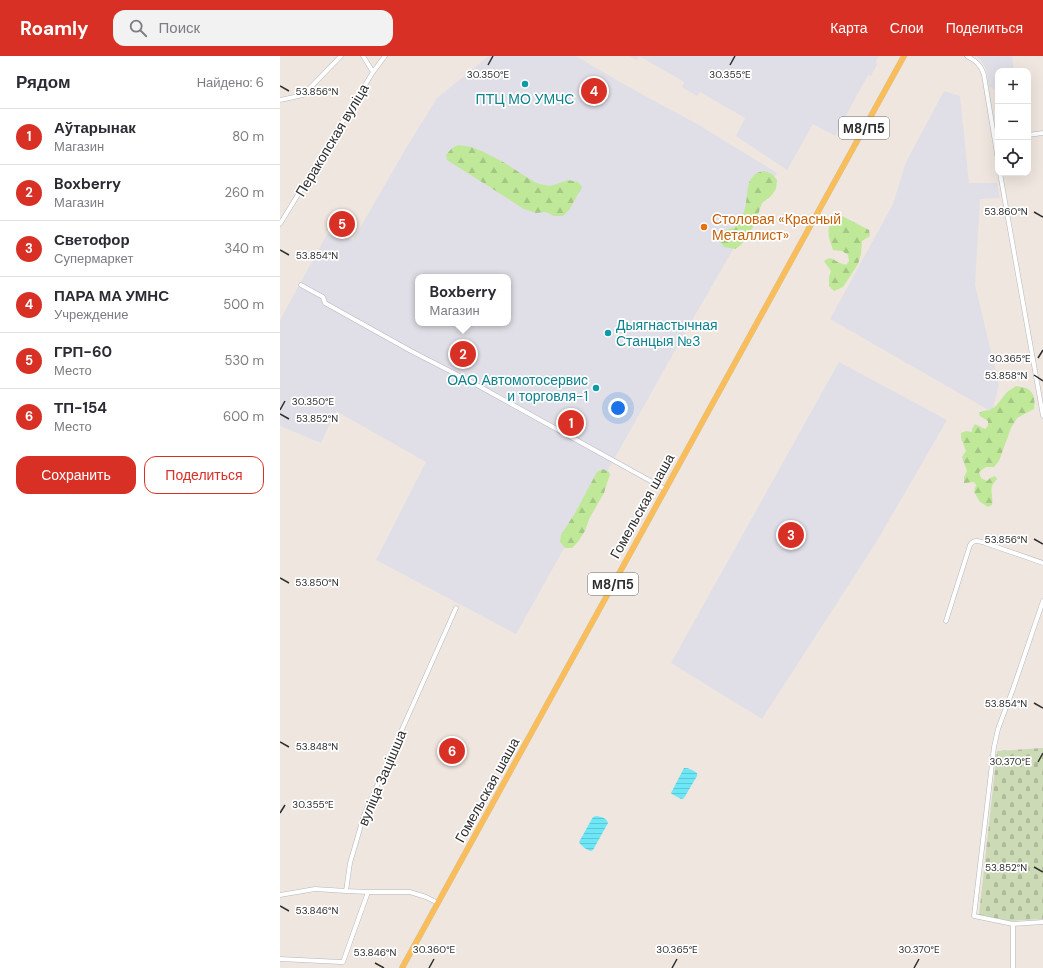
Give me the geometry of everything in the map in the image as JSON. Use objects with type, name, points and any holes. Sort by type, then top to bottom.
[{"type":"main road","name":"Гомельская шаша","points":[[402,968],[904,56]]},
{"type":"street","points":[[280,100],[303,95],[341,56]]},
{"type":"street","points":[[363,56],[373,72]]},
{"type":"street","name":"Перакопская вуліца","points":[[280,224],[373,72],[385,56]]},
{"type":"street","points":[[967,56],[979,63],[982,68],[995,135]]},
{"type":"street","points":[[1031,135],[1043,133]]},
{"type":"street","points":[[1001,176],[1043,416]]},
{"type":"street","points":[[301,285],[323,297],[325,303],[665,489]]},
{"type":"street","points":[[946,621],[970,545],[974,541],[977,540],[1043,563]]},
{"type":"street","points":[[1043,601],[998,729],[994,747],[974,916],[1013,924],[1043,922]]},
{"type":"street","name":"вуліца Зацішша","points":[[346,891],[350,863],[364,815],[456,608]]},
{"type":"street","points":[[280,895],[315,890],[410,892],[438,903]]},
{"type":"street","points":[[280,959],[343,962],[368,892]]},
{"type":"street","points":[[1013,924],[1014,968]]},
{"type":"shaded area","points":[[489,56],[576,56],[625,85],[699,125],[777,173],[686,331],[516,634],[376,560],[426,462],[336,411],[321,443],[280,426],[280,320],[327,234],[353,240],[437,98]]},
{"type":"shaded area","points":[[630,56],[639,56],[636,60]]},
{"type":"shaded area","points":[[639,56],[879,56],[876,61],[877,65],[871,76],[868,75],[835,136],[813,124],[787,170],[736,136],[745,118],[700,92],[697,96],[682,87],[684,82]]},
{"type":"shaded area","points":[[975,56],[1012,56],[1014,68],[995,68],[995,89],[989,87],[987,72],[981,60]]},
{"type":"shaded area","points":[[944,91],[960,96],[969,183],[997,183],[1000,198],[980,199],[975,285],[999,385],[992,412],[830,319],[893,204],[906,162]]},
{"type":"shaded area","points":[[839,362],[947,420],[877,541],[762,719],[671,663]]},
{"type":"green space","points":[[458,145],[471,147],[484,152],[536,183],[549,186],[568,180],[578,182],[582,187],[569,210],[563,216],[554,216],[546,212],[536,213],[524,209],[447,160],[446,155],[452,148]]},
{"type":"green space","points":[[764,171],[772,174],[777,180],[776,189],[771,196],[762,203],[755,223],[741,245],[735,249],[724,247],[719,241],[722,233],[728,229],[734,228],[742,216],[745,208],[750,180],[753,176]]},
{"type":"green space","points":[[842,216],[869,230],[870,236],[862,241],[861,254],[858,264],[843,287],[834,291],[829,286],[831,271],[824,261],[830,258],[846,265],[849,261],[848,255],[842,251],[833,250],[828,230],[829,226],[836,219]]},
{"type":"green space","points":[[1016,386],[1026,388],[1033,394],[1034,409],[1017,418],[1011,428],[999,461],[994,467],[986,467],[979,472],[981,478],[987,481],[995,476],[997,479],[992,486],[992,505],[988,507],[980,502],[974,492],[976,485],[974,482],[964,483],[964,477],[967,471],[962,457],[966,451],[961,438],[961,433],[966,431],[972,432],[975,424],[985,429],[988,426],[988,421],[980,416],[979,413],[990,410],[996,406],[1007,392]]},
{"type":"green space","points":[[603,469],[609,472],[610,475],[604,493],[578,542],[572,548],[565,548],[560,542],[561,535],[575,513],[597,472]]},
{"type":"green space","points":[[1043,748],[1043,919],[1008,921],[979,915],[997,751]]},
{"type":"water","points":[[684,768],[694,771],[697,773],[697,776],[684,798],[681,799],[671,793]]},
{"type":"water","points":[[596,816],[605,818],[608,823],[591,851],[584,848],[579,842],[593,817]]},
{"type":"place","name":"ПТЦ МО УМЧС","points":[[525,84]]},
{"type":"place","name":"ПАРА МА УМНС","points":[[594,91]]},
{"type":"place","name":"ГРП-60","points":[[342,224]]},
{"type":"place","name":"Столовая «Красный Металлист»","points":[[704,227]]},
{"type":"place","name":"Дыягнастычная Станцыя №3","points":[[608,333]]},
{"type":"place","name":"Boxberry","points":[[463,354]]},
{"type":"place","name":"ОАО Автомотосервис и торговля-1","points":[[596,388]]},
{"type":"place","name":"Аўтарынак","points":[[571,423]]},
{"type":"place","name":"Светофор","points":[[791,535]]},
{"type":"place","name":"ТП-154","points":[[452,751]]}]
